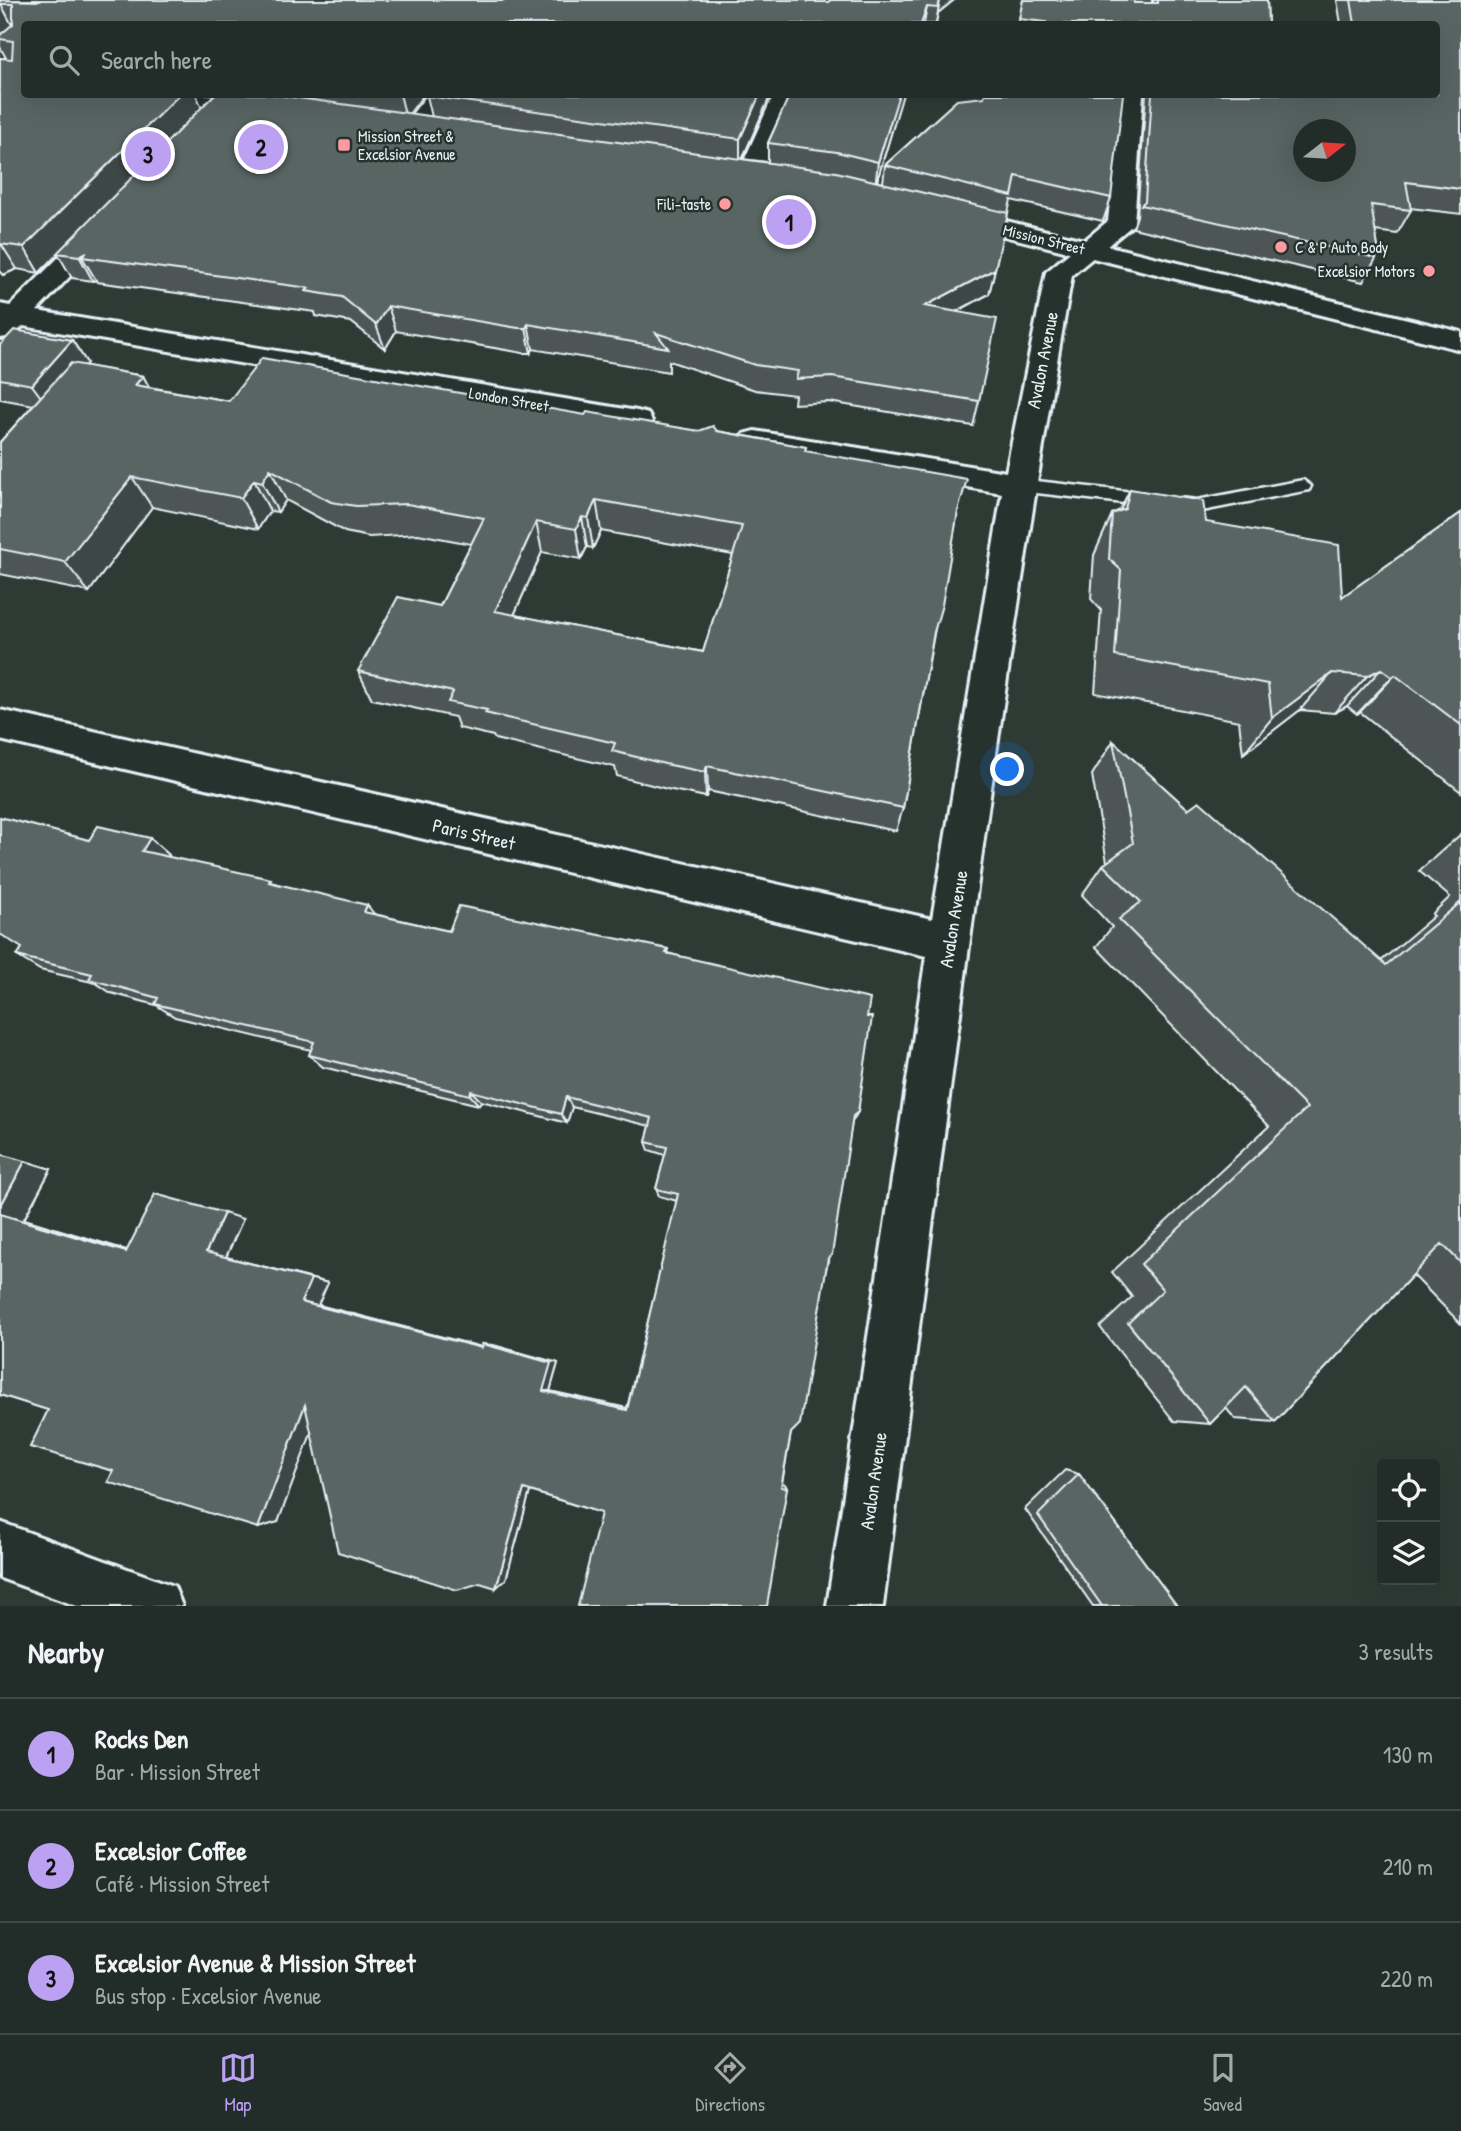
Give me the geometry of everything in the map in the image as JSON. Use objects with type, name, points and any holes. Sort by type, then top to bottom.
[{"type":"street","points":[[1139,21],[1141,0]]},
{"type":"street","points":[[4,67],[21,41]]},
{"type":"street","points":[[191,98],[290,111]]},
{"type":"street","points":[[435,98],[401,126],[440,132]]},
{"type":"street","points":[[723,170],[762,176],[785,98]]},
{"type":"street","name":"Avalon Avenue","points":[[855,1606],[949,942],[1019,485],[1059,272],[1121,224],[1132,98]]},
{"type":"street","points":[[200,127],[224,103]]},
{"type":"street","name":"Mission Street","points":[[927,210],[1461,341]]},
{"type":"street","points":[[6,320],[112,217]]},
{"type":"street","name":"London Street","points":[[6,320],[664,425]]},
{"type":"street","points":[[733,437],[1019,485]]},
{"type":"street","name":"Paris Street","points":[[0,725],[949,942]]},
{"type":"street","points":[[0,1550],[154,1606]]},
{"type":"lane","points":[[1019,485],[1197,506],[1303,485]]},
{"type":"building","points":[[0,0],[940,0],[938,8],[927,7],[922,21],[21,21],[21,98],[176,98],[24,247],[0,244],[0,58],[12,59],[13,41],[0,39],[0,35],[13,24],[13,4],[0,6]]},
{"type":"building","points":[[1023,0],[1134,0],[1134,3],[1158,3],[1158,0],[1267,0],[1268,21],[1036,21],[1019,19]]},
{"type":"building","points":[[1351,0],[1461,0],[1461,189],[1406,182],[1411,210],[1371,205],[1379,253],[1376,252],[1376,258],[1141,205],[1145,201],[1152,98],[1440,98],[1440,21],[1354,21]]},
{"type":"building","points":[[211,98],[298,98],[836,172],[1008,213],[995,269],[925,306],[997,319],[979,401],[832,377],[796,379],[798,371],[755,365],[656,333],[668,348],[528,324],[526,328],[518,328],[388,306],[376,325],[342,297],[306,291],[309,288],[82,257],[87,252],[79,256],[57,253]]},
{"type":"building","points":[[442,98],[758,98],[740,139]]},
{"type":"building","points":[[788,98],[898,98],[878,162],[837,152],[768,143]]},
{"type":"building","points":[[1123,98],[1111,198],[1016,176],[1012,196],[885,165],[957,100]]},
{"type":"building","points":[[14,330],[72,340],[32,385],[0,379],[0,345]]},
{"type":"building","points":[[262,358],[585,415],[587,412],[699,431],[713,426],[717,431],[806,447],[805,451],[967,479],[958,511],[942,605],[934,632],[903,808],[707,766],[705,772],[612,751],[615,743],[485,713],[487,710],[448,702],[453,692],[358,671],[398,597],[440,606],[484,518],[407,504],[356,506],[331,502],[270,469],[262,482],[254,480],[241,498],[132,477],[65,562],[0,549],[0,442],[71,363],[143,376],[135,385],[229,401]],"holes":[[[596,500],[742,526],[703,652],[495,611],[536,522],[576,529],[582,517],[588,518]]]},
{"type":"building","points":[[1130,489],[1203,501],[1206,522],[1339,545],[1342,597],[1461,513],[1461,725],[1395,675],[1392,677],[1381,669],[1367,676],[1332,673],[1272,718],[1268,684],[1115,656],[1121,570],[1109,559],[1112,514],[1125,509]]},
{"type":"building","points":[[1113,741],[1188,809],[1199,801],[1386,965],[1461,902],[1461,1263],[1442,1244],[1275,1422],[1246,1387],[1210,1424],[1128,1323],[1163,1290],[1141,1264],[1307,1108],[1119,919],[1141,902],[1103,865],[1133,843]]},
{"type":"building","points":[[0,817],[89,840],[98,826],[150,838],[142,851],[271,879],[269,882],[367,905],[364,912],[449,931],[459,906],[668,949],[666,953],[870,999],[867,1017],[872,1017],[858,1112],[853,1116],[832,1255],[828,1258],[800,1424],[791,1433],[781,1487],[787,1488],[767,1606],[578,1606],[601,1513],[524,1489],[496,1588],[480,1583],[457,1590],[338,1552],[305,1405],[258,1528],[108,1482],[113,1471],[30,1447],[48,1410],[0,1395],[0,1214],[126,1252],[155,1194],[224,1213],[206,1252],[311,1279],[301,1302],[482,1348],[483,1344],[551,1363],[543,1391],[627,1410],[678,1194],[656,1189],[667,1147],[646,1142],[652,1118],[566,1097],[561,1114],[471,1091],[470,1095],[309,1055],[314,1042],[155,1004],[158,998],[89,979],[92,974],[17,956],[22,948],[0,934]]},
{"type":"building","points":[[0,1154],[25,1161],[0,1207]]},
{"type":"building","points":[[1079,1474],[1177,1606],[1102,1606],[1038,1515]]},
{"type":"place","name":"Mission Street & Excelsior Avenue","points":[[344,145]]},
{"type":"place","name":"Excelsior Coffee","points":[[261,147]]},
{"type":"place","name":"Excelsior Avenue & Mission Street","points":[[148,154]]},
{"type":"place","name":"Fili-taste","points":[[725,204]]},
{"type":"place","name":"Rocks Den","points":[[789,222]]},
{"type":"place","name":"C & P Auto Body","points":[[1281,247]]},
{"type":"place","name":"Excelsior Motors","points":[[1429,271]]}]
